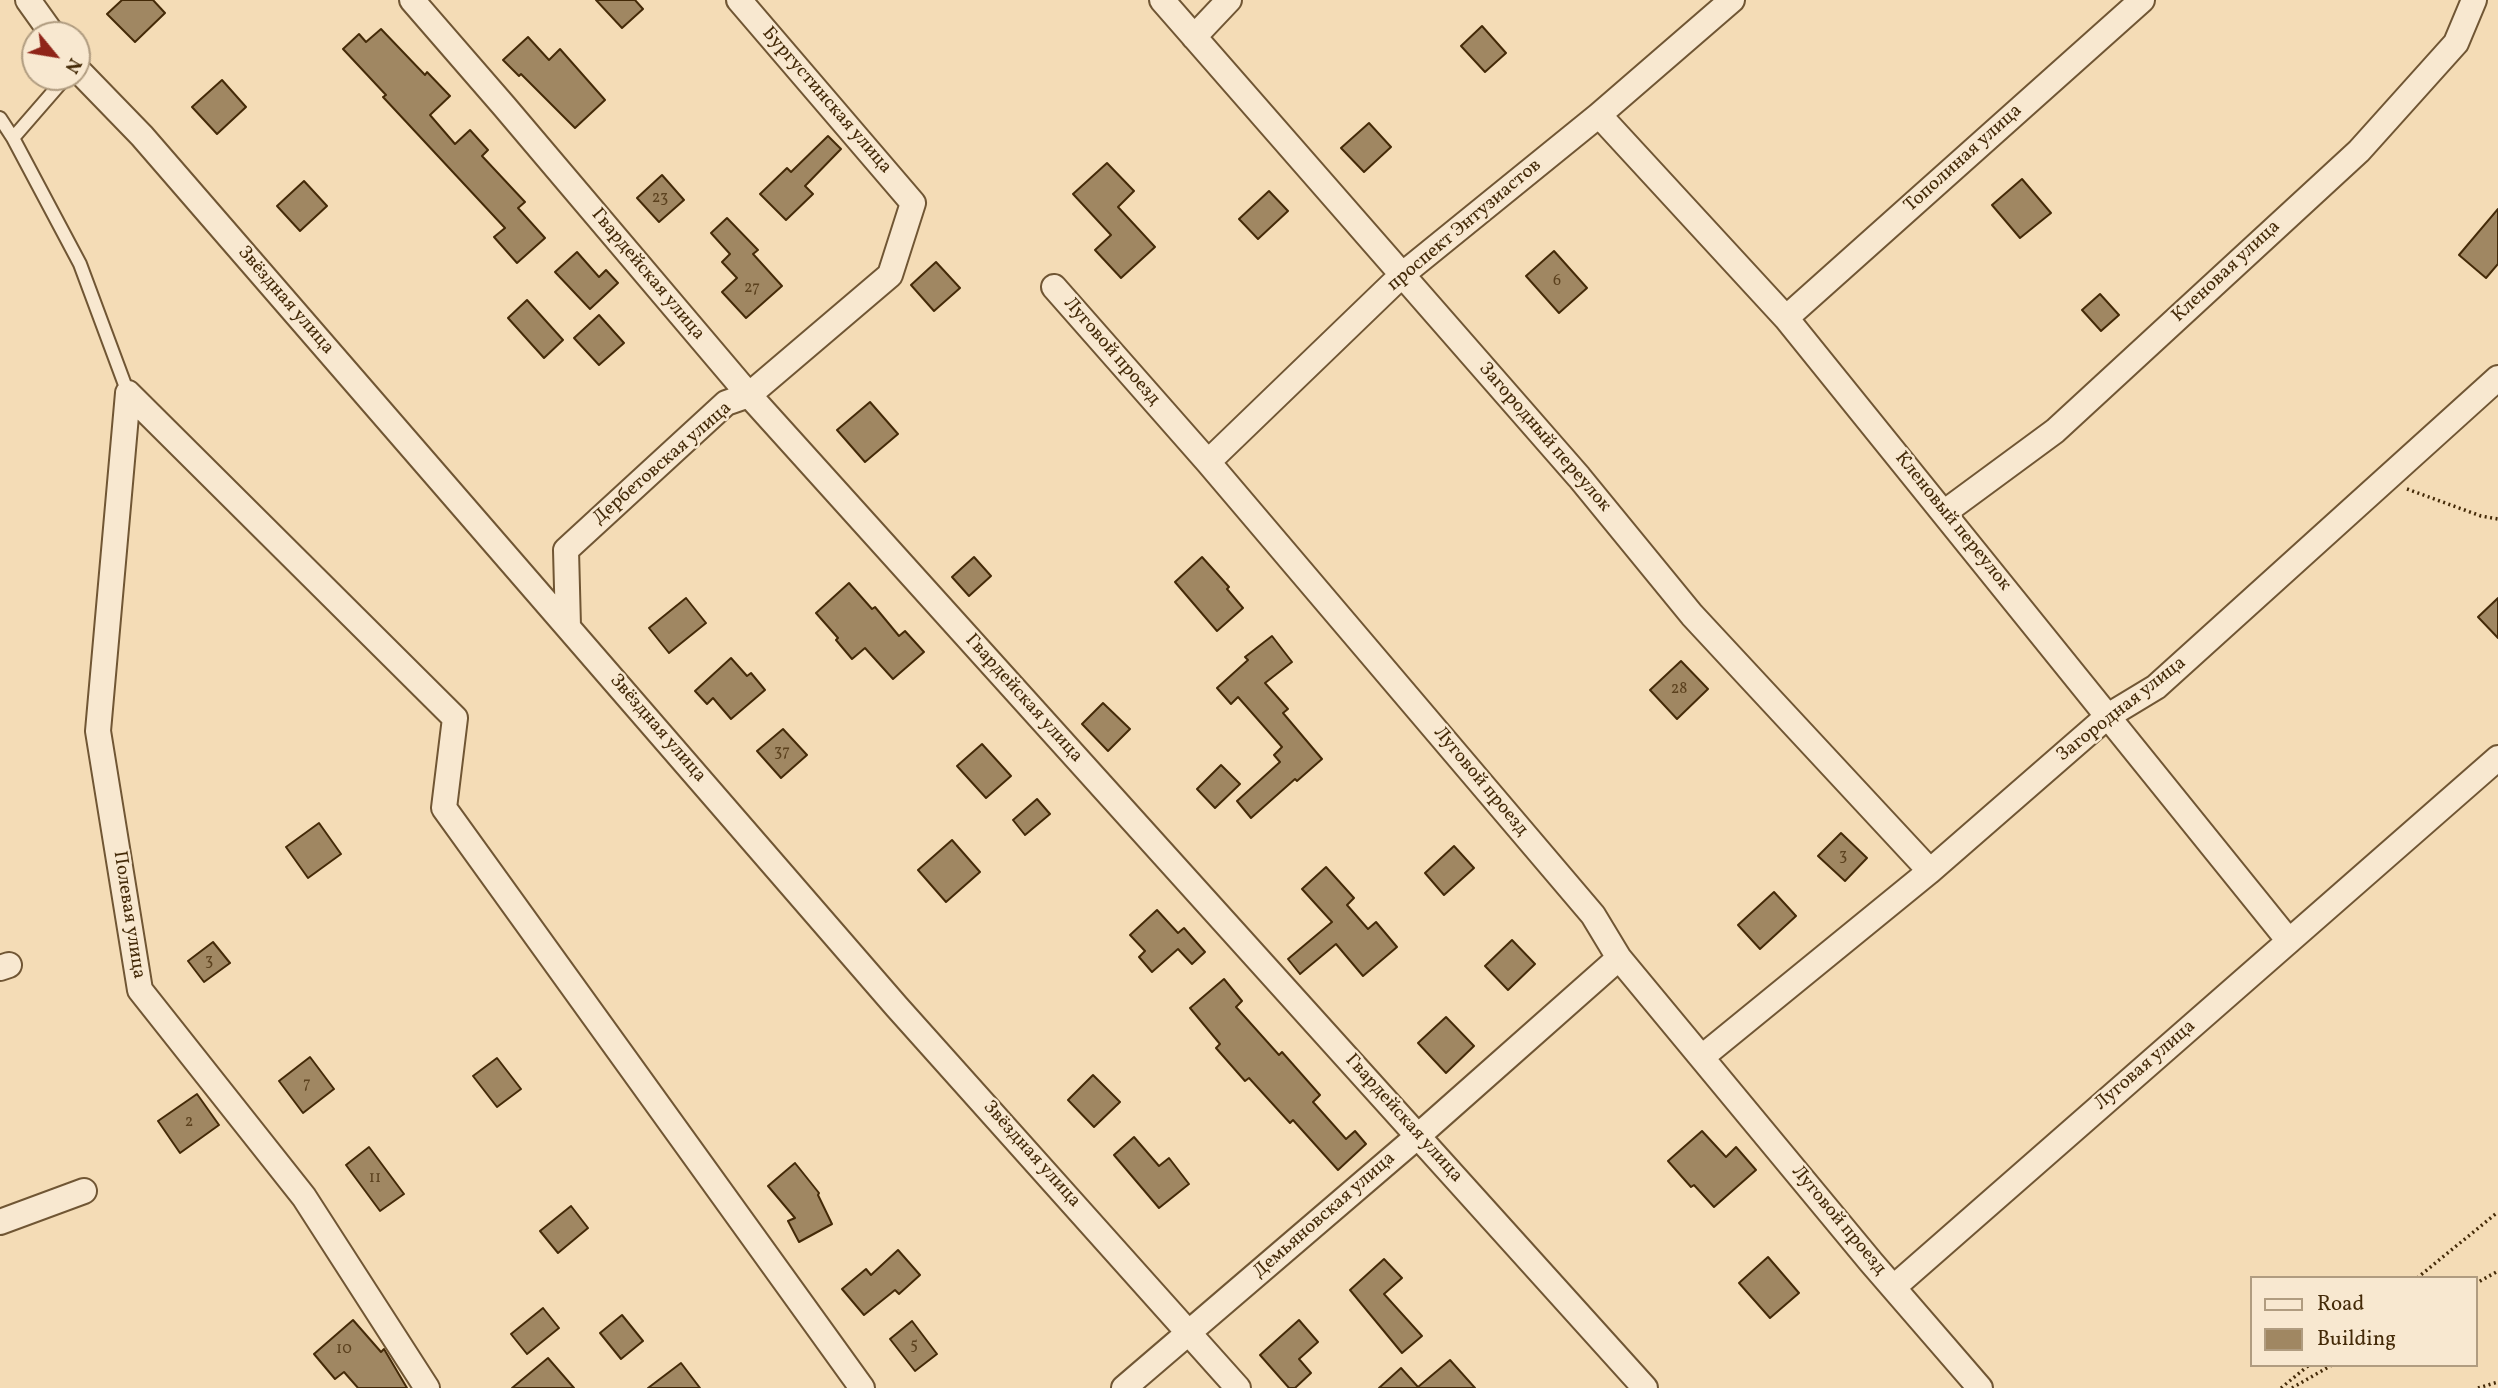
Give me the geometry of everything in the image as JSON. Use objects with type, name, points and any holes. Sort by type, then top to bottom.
[{"type":"street","points":[[28,0],[42,21]]},
{"type":"street","name":"Гвардейская улица","points":[[412,0],[749,395],[1645,1388]]},
{"type":"street","name":"Бургустинская улица","points":[[739,0],[913,203]]},
{"type":"street","name":"Загородный переулок","points":[[1162,0],[1579,478],[1692,615],[1930,872]]},
{"type":"street","points":[[1194,37],[1229,0]]},
{"type":"street","name":"проспект Энтузиастов","points":[[1208,462],[1403,274],[1600,115],[1732,0]]},
{"type":"street","name":"Тополиная улица","points":[[1786,317],[2142,0]]},
{"type":"street","name":"Кленовая улица","points":[[1945,512],[2055,431],[2359,151],[2456,43],[2474,0]]},
{"type":"street","name":"Звёздная улица","points":[[91,84],[151,146],[897,1007],[1238,1388]]},
{"type":"street","name":"Кленовый переулок","points":[[1600,115],[1786,317],[2289,941]]},
{"type":"street","name":"Дербетовская улица","points":[[568,626],[566,550],[726,403],[749,395],[890,275],[913,203]]},
{"type":"street","name":"Луговой проезд","points":[[1054,287],[1208,462],[1593,915],[1619,958],[1894,1287]]},
{"type":"street","name":"Загородная улица","points":[[1702,1057],[1930,872],[2108,716],[2156,687],[2498,378]]},
{"type":"street","points":[[128,393],[455,718],[444,808],[862,1388]]},
{"type":"street","name":"Полевая улица","points":[[128,393],[97,731],[140,990],[304,1197],[427,1388]]},
{"type":"street","name":"Луговая улица","points":[[1894,1287],[2498,758]]},
{"type":"street","name":"Демьяновская улица","points":[[1124,1388],[1418,1136],[1619,958]]},
{"type":"street","points":[[0,1223],[84,1191]]},
{"type":"street","points":[[1894,1287],[1980,1388]]},
{"type":"lane","points":[[13,138],[54,91]]},
{"type":"lane","points":[[0,118],[80,264],[128,393]]},
{"type":"path","points":[[2384,481],[2481,516],[2498,519]]},
{"type":"path","points":[[2419,1276],[2498,1212]]},
{"type":"path","points":[[2477,1283],[2498,1271]]},
{"type":"path","points":[[2281,1388],[2307,1367]]},
{"type":"path","points":[[2292,1388],[2329,1367]]},
{"type":"path","points":[[2478,1388],[2498,1382]]},
{"type":"building","points":[[122,0],[153,0],[165,13],[135,42],[107,14]]},
{"type":"building","points":[[596,0],[635,0],[643,9],[622,28]]},
{"type":"building","points":[[1482,26],[1506,53],[1485,72],[1461,46]]},
{"type":"building","points":[[381,29],[425,75],[427,72],[450,96],[430,115],[455,144],[470,130],[488,150],[482,156],[525,202],[518,208],[545,238],[517,263],[494,237],[505,228],[383,97],[386,95],[343,49],[359,34],[366,42]]},
{"type":"building","points":[[528,37],[549,60],[560,49],[605,100],[575,128],[521,74],[519,76],[503,60]]},
{"type":"building","points":[[222,80],[246,107],[217,134],[192,107]]},
{"type":"building","points":[[1369,123],[1391,147],[1364,172],[1341,148]]},
{"type":"building","points":[[828,136],[841,149],[805,186],[813,194],[786,220],[760,194],[787,168],[791,172]]},
{"type":"building","points":[[1107,163],[1134,191],[1118,207],[1155,247],[1121,278],[1095,250],[1111,235],[1073,194]]},
{"type":"building","points":[[662,175],[684,200],[659,222],[637,198]]},
{"type":"building","points":[[2022,179],[2051,213],[2020,238],[1992,205]]},
{"type":"building","points":[[304,181],[327,206],[300,231],[277,206]]},
{"type":"building","points":[[1269,191],[1288,211],[1258,239],[1239,219]]},
{"type":"building","points":[[2498,209],[2498,264],[2486,278],[2459,255]]},
{"type":"building","points":[[727,218],[758,250],[753,254],[782,286],[746,318],[722,292],[737,278],[722,262],[730,254],[711,233]]},
{"type":"building","points":[[1554,251],[1587,288],[1559,313],[1526,276]]},
{"type":"building","points":[[577,252],[599,277],[606,270],[618,283],[590,309],[555,272]]},
{"type":"building","points":[[936,262],[960,288],[934,311],[911,285]]},
{"type":"building","points":[[2100,294],[2119,315],[2101,331],[2082,310]]},
{"type":"building","points":[[527,300],[563,340],[544,358],[508,318]]},
{"type":"building","points":[[599,315],[624,343],[599,365],[574,338]]},
{"type":"building","points":[[870,402],[898,434],[865,462],[837,430]]},
{"type":"building","points":[[974,557],[991,576],[969,596],[952,577]]},
{"type":"building","points":[[1202,557],[1229,587],[1227,589],[1243,608],[1217,631],[1175,582]]},
{"type":"building","points":[[849,583],[872,609],[875,607],[899,636],[905,631],[924,652],[893,679],[865,648],[852,659],[816,613]]},
{"type":"building","points":[[686,598],[706,623],[669,653],[649,628]]},
{"type":"building","points":[[2498,598],[2498,638],[2478,617]]},
{"type":"building","points":[[1272,636],[1292,662],[1265,683],[1288,709],[1283,713],[1322,759],[1251,818],[1237,801],[1280,762],[1274,755],[1282,747],[1238,697],[1231,704],[1217,688],[1248,660],[1245,657]]},
{"type":"building","points":[[731,658],[747,676],[751,673],[765,690],[731,719],[713,698],[707,704],[695,691]]},
{"type":"building","points":[[1681,661],[1708,689],[1677,719],[1650,690]]},
{"type":"building","points":[[1103,703],[1130,729],[1108,751],[1082,724]]},
{"type":"building","points":[[783,729],[807,755],[781,778],[757,751]]},
{"type":"building","points":[[982,744],[1011,776],[986,798],[957,766]]},
{"type":"building","points":[[1221,765],[1240,784],[1215,808],[1197,789]]},
{"type":"building","points":[[1037,799],[1050,814],[1025,835],[1013,820]]},
{"type":"building","points":[[319,823],[341,854],[308,878],[286,847]]},
{"type":"building","points":[[1841,833],[1867,858],[1845,881],[1818,856]]},
{"type":"building","points":[[952,840],[980,872],[946,902],[918,870]]},
{"type":"building","points":[[1454,846],[1474,868],[1444,895],[1425,873]]},
{"type":"building","points":[[1326,867],[1354,898],[1347,905],[1368,929],[1376,922],[1397,947],[1363,976],[1336,944],[1300,974],[1288,959],[1332,922],[1302,889]]},
{"type":"building","points":[[1774,892],[1796,916],[1760,949],[1738,925]]},
{"type":"building","points":[[1157,910],[1178,933],[1184,928],[1205,952],[1192,964],[1178,949],[1152,972],[1139,957],[1145,951],[1130,935]]},
{"type":"building","points":[[1512,940],[1535,964],[1508,990],[1485,966]]},
{"type":"building","points":[[213,942],[230,963],[204,982],[188,961]]},
{"type":"building","points":[[1224,979],[1242,1001],[1236,1007],[1279,1055],[1282,1052],[1320,1095],[1313,1102],[1346,1139],[1355,1131],[1366,1144],[1338,1170],[1293,1120],[1290,1123],[1249,1078],[1245,1081],[1216,1048],[1220,1044],[1190,1008]]},
{"type":"building","points":[[1446,1017],[1474,1046],[1446,1073],[1418,1043]]},
{"type":"building","points":[[310,1057],[334,1089],[303,1113],[279,1081]]},
{"type":"building","points":[[497,1058],[521,1089],[497,1107],[473,1076]]},
{"type":"building","points":[[1093,1075],[1120,1102],[1094,1127],[1068,1100]]},
{"type":"building","points":[[197,1094],[219,1125],[180,1153],[158,1121]]},
{"type":"building","points":[[1702,1131],[1726,1157],[1736,1147],[1756,1170],[1714,1207],[1694,1185],[1691,1187],[1668,1161]]},
{"type":"building","points":[[1134,1137],[1159,1166],[1169,1158],[1189,1184],[1159,1208],[1114,1155]]},
{"type":"building","points":[[369,1147],[404,1194],[380,1211],[346,1165]]},
{"type":"building","points":[[795,1163],[819,1193],[832,1224],[799,1242],[788,1221],[795,1218],[768,1186]]},
{"type":"building","points":[[571,1206],[588,1228],[558,1253],[540,1231]]},
{"type":"building","points":[[898,1250],[920,1275],[899,1294],[895,1290],[864,1315],[842,1289],[866,1269],[871,1275]]},
{"type":"building","points":[[1768,1257],[1799,1293],[1770,1318],[1739,1283]]},
{"type":"building","points":[[1384,1259],[1402,1278],[1384,1294],[1422,1336],[1402,1353],[1350,1290]]},
{"type":"building","points":[[543,1308],[559,1328],[527,1354],[511,1334]]},
{"type":"building","points":[[622,1315],[643,1341],[621,1359],[600,1333]]},
{"type":"building","points":[[353,1320],[381,1352],[384,1349],[407,1388],[358,1388],[344,1372],[335,1379],[314,1354]]},
{"type":"building","points":[[1299,1320],[1318,1342],[1299,1359],[1311,1373],[1295,1388],[1289,1388],[1260,1355]]},
{"type":"building","points":[[912,1321],[937,1354],[915,1371],[890,1339]]},
{"type":"building","points":[[548,1358],[574,1388],[512,1388]]},
{"type":"building","points":[[1450,1360],[1475,1388],[1379,1388],[1401,1368],[1418,1387]]},
{"type":"building","points":[[681,1363],[700,1388],[648,1388]]}]
